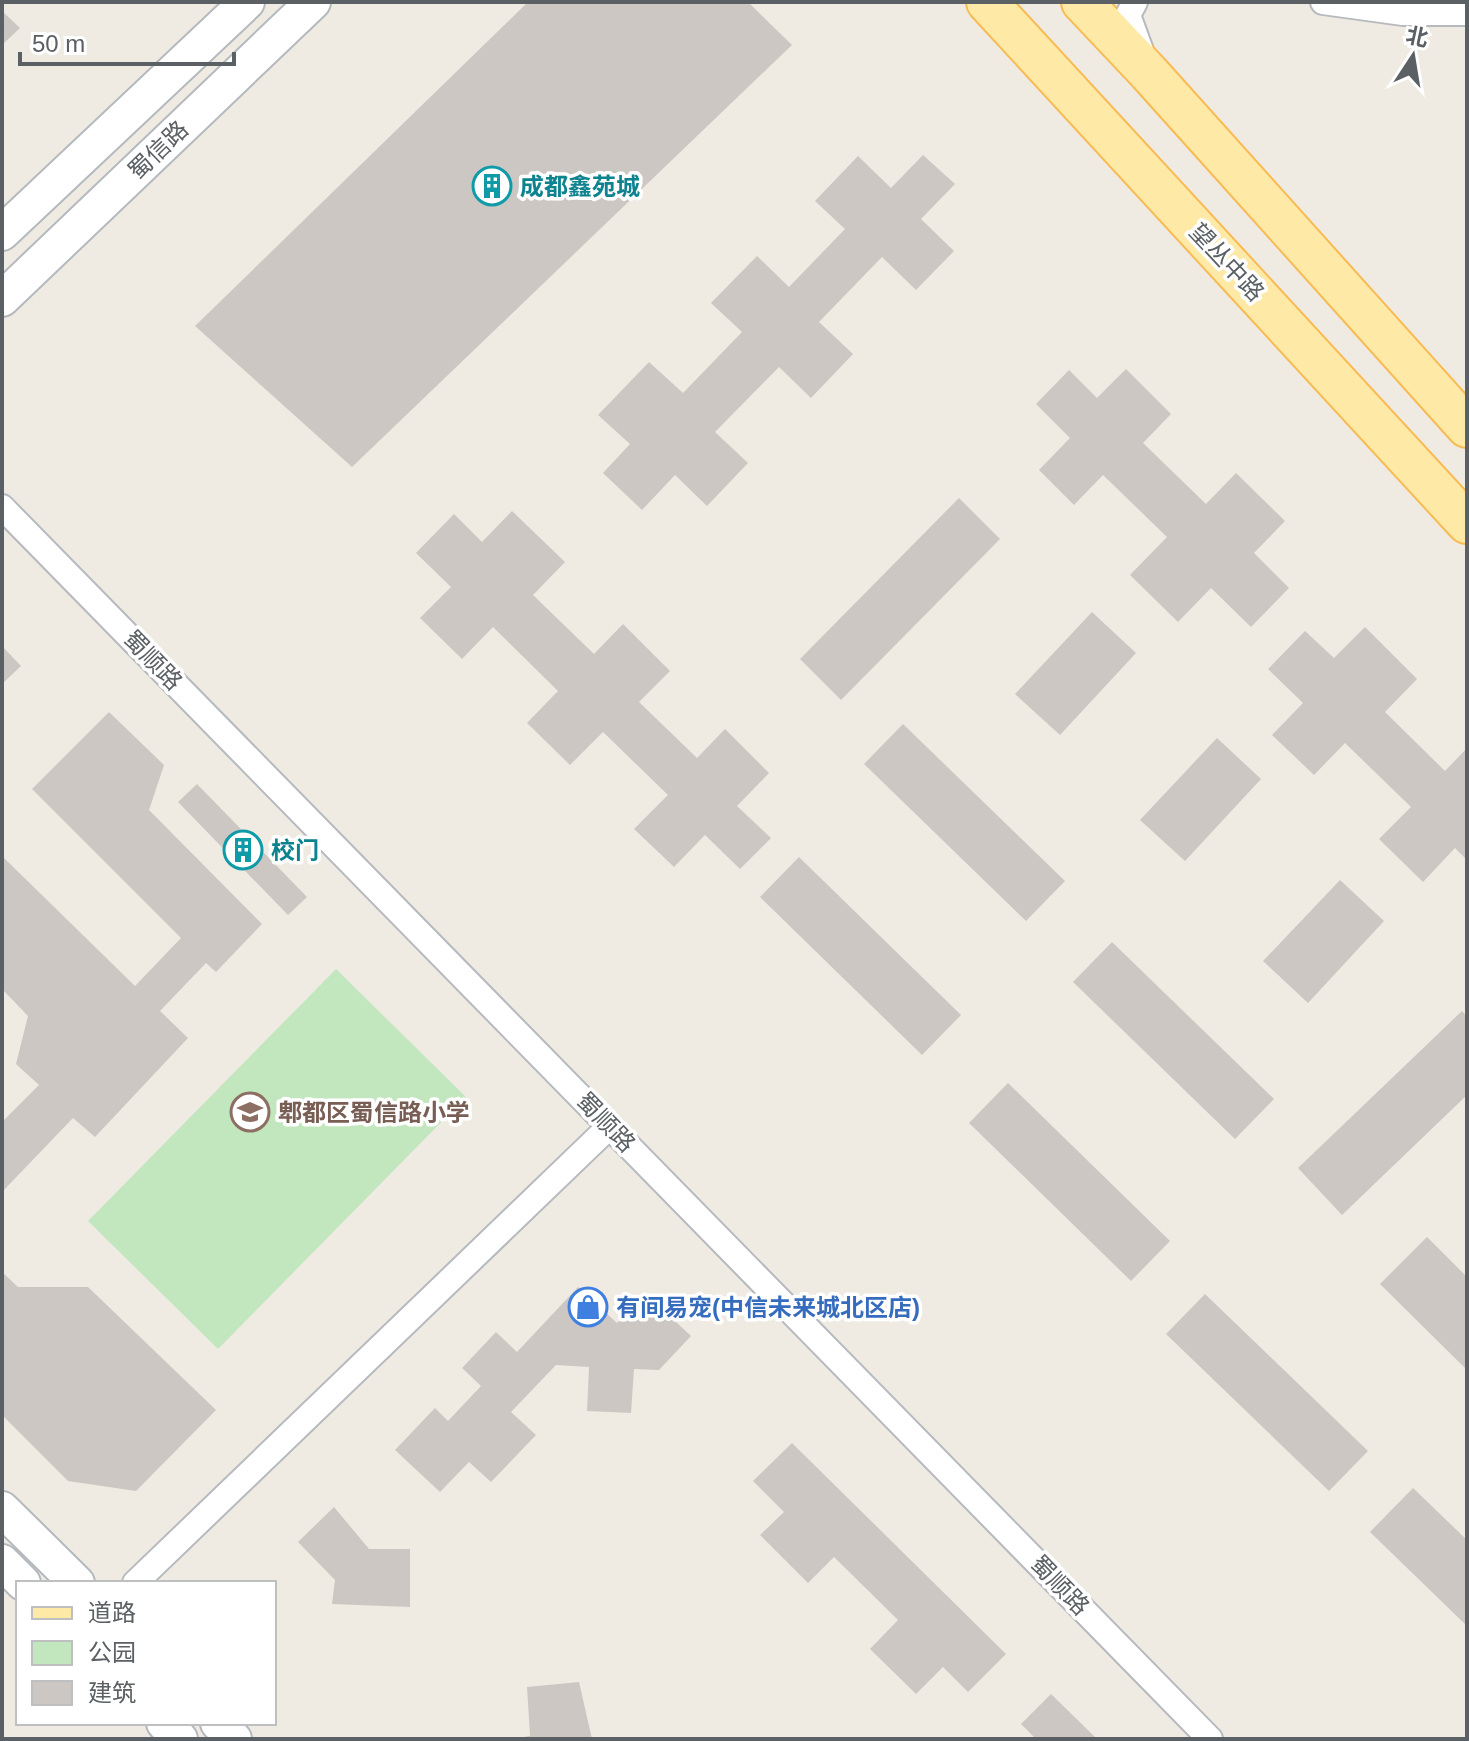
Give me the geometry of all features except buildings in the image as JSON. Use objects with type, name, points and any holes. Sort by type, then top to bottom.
[{"type":"main road","name":"蜀信路","points":[[2,233],[247,2]]},
{"type":"main road","name":"蜀信路","points":[[2,299],[313,2]]},
{"type":"main road","name":"望丛中路","points":[[987,2],[1467,523]]},
{"type":"main road","points":[[1082,2],[1467,427]]},
{"type":"main road","points":[[2,1509],[75,1581]]},
{"type":"main road","points":[[2,1562],[21,1581]]},
{"type":"street","points":[[1135,2],[1128,15],[1149,73]]},
{"type":"street","points":[[1323,2],[1403,13],[1467,13]]},
{"type":"street","name":"蜀顺路","points":[[2,507],[1210,1739]]},
{"type":"street","points":[[137,1581],[610,1126]]},
{"type":"green space","points":[[336,969],[466,1097],[218,1349],[88,1221]]},
{"type":"place","name":"成都鑫苑城","points":[[492,186]]},
{"type":"place","name":"校门","points":[[243,850]]},
{"type":"place","name":"郫都区蜀信路小学","points":[[250,1112]]},
{"type":"place","name":"有间易宠(中信未来城北区店)","points":[[588,1307]]}]
